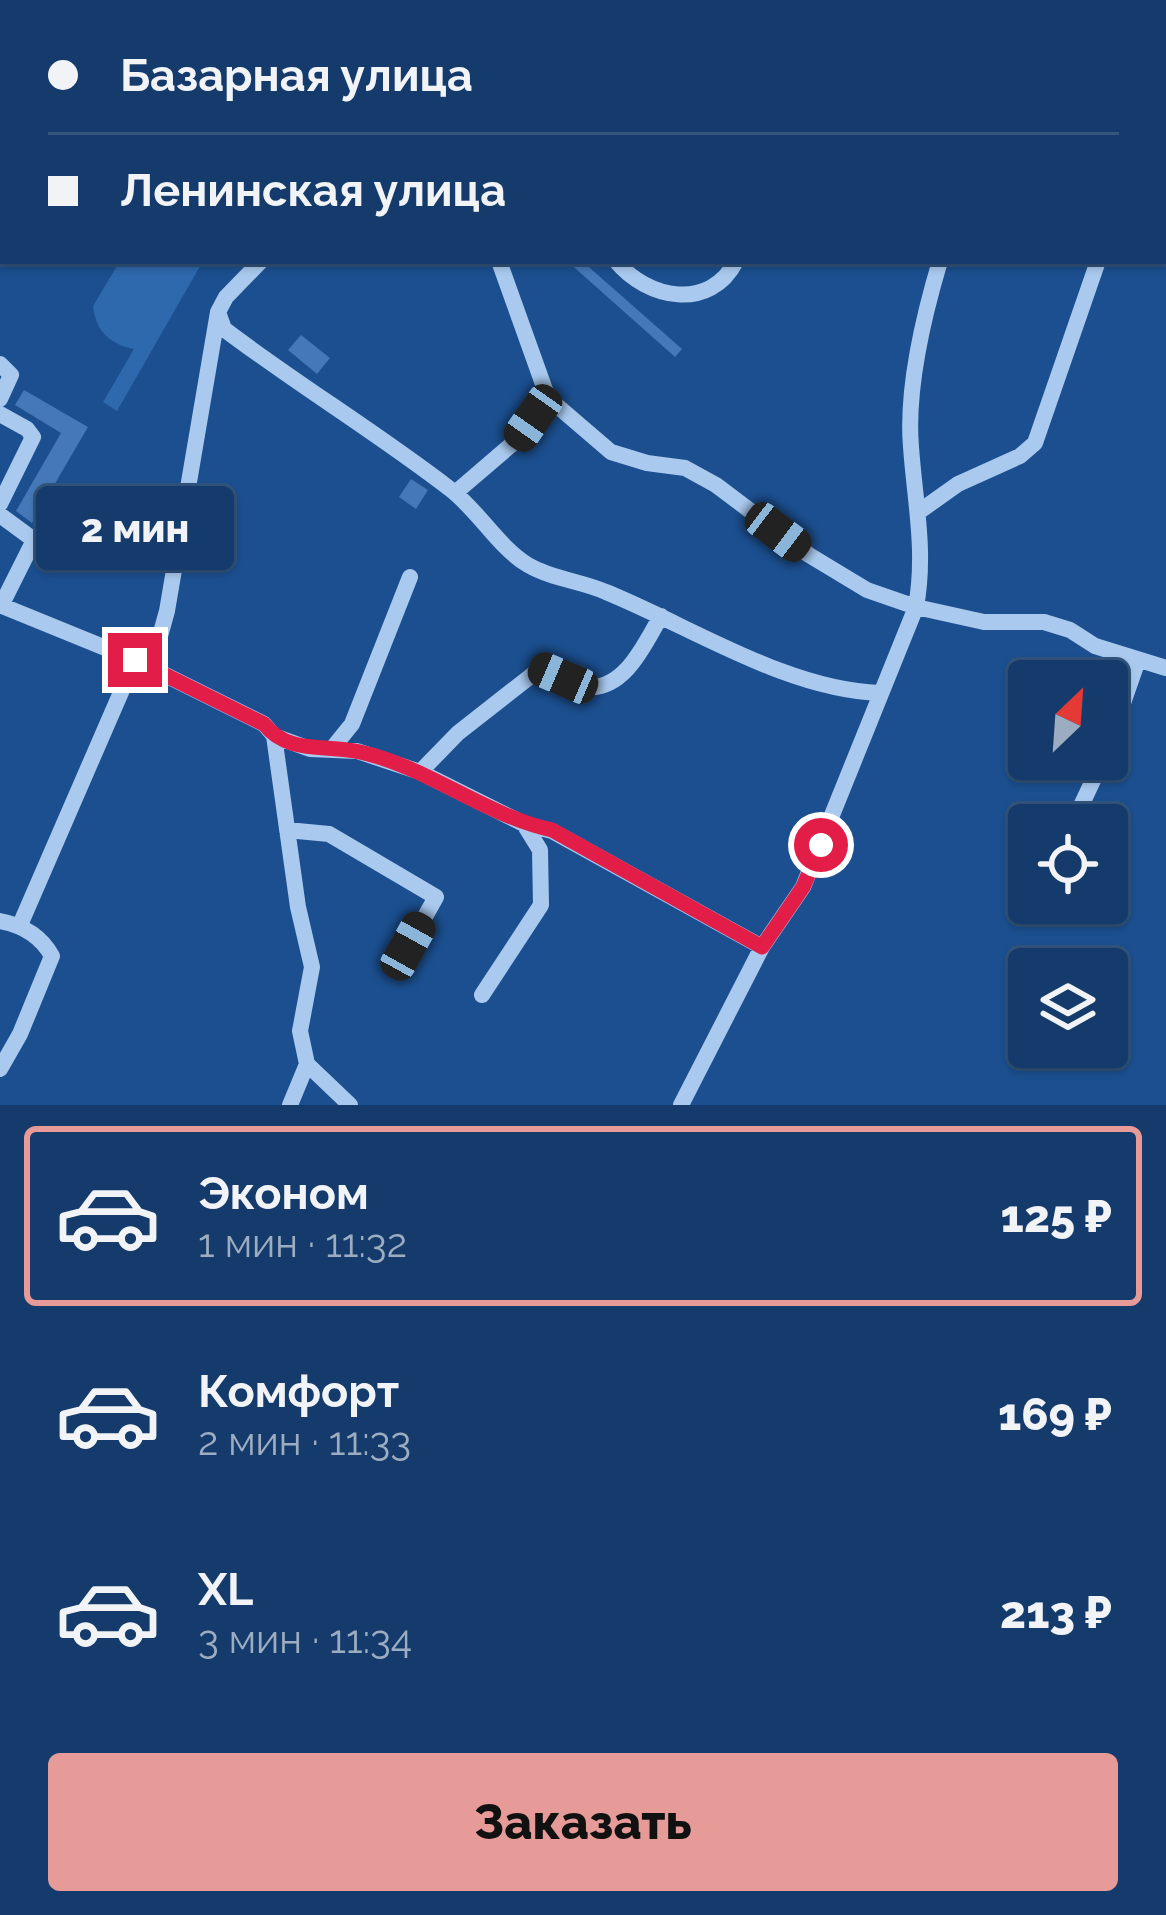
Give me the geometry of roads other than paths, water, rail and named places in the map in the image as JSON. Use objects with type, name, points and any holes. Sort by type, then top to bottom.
[{"type":"street","points":[[20,925],[139,662],[160,635],[218,312],[258,264]]},
{"type":"street","points":[[500,264],[548,398],[611,452],[685,468],[867,590],[984,622],[1044,622],[1166,668]]},
{"type":"street","points":[[618,264],[644,287],[679,295],[699,292],[729,275],[734,264]]},
{"type":"street","points":[[684,1104],[762,947],[803,887],[916,607],[923,569],[910,443],[920,335],[939,264]]},
{"type":"street","points":[[920,511],[958,484],[1019,456],[1035,443],[1097,264]]},
{"type":"street","points":[[218,312],[224,329],[455,493],[524,563],[819,684],[841,692],[880,693]]},
{"type":"street","points":[[0,364],[11,375],[0,399]]},
{"type":"street","points":[[455,493],[518,439],[548,398]]},
{"type":"street","points":[[0,414],[33,436],[0,504]]},
{"type":"street","points":[[0,515],[34,540],[0,606],[139,662],[264,724],[274,736],[310,749],[358,751],[420,772],[524,824],[552,830],[762,947]]},
{"type":"street","points":[[332,750],[352,724],[410,577]]},
{"type":"street","points":[[420,772],[458,733],[541,668],[586,687],[616,681],[661,616]]},
{"type":"street","points":[[1128,688],[1138,660]]},
{"type":"street","points":[[274,736],[298,907],[312,967],[300,1031],[307,1064],[350,1105]]},
{"type":"street","points":[[482,995],[541,905],[540,850],[524,824]]},
{"type":"street","points":[[287,830],[328,834],[436,897],[408,946]]},
{"type":"street","points":[[0,921],[20,925],[46,945],[52,956],[0,1069]]},
{"type":"street","points":[[290,1105],[307,1064]]}]
